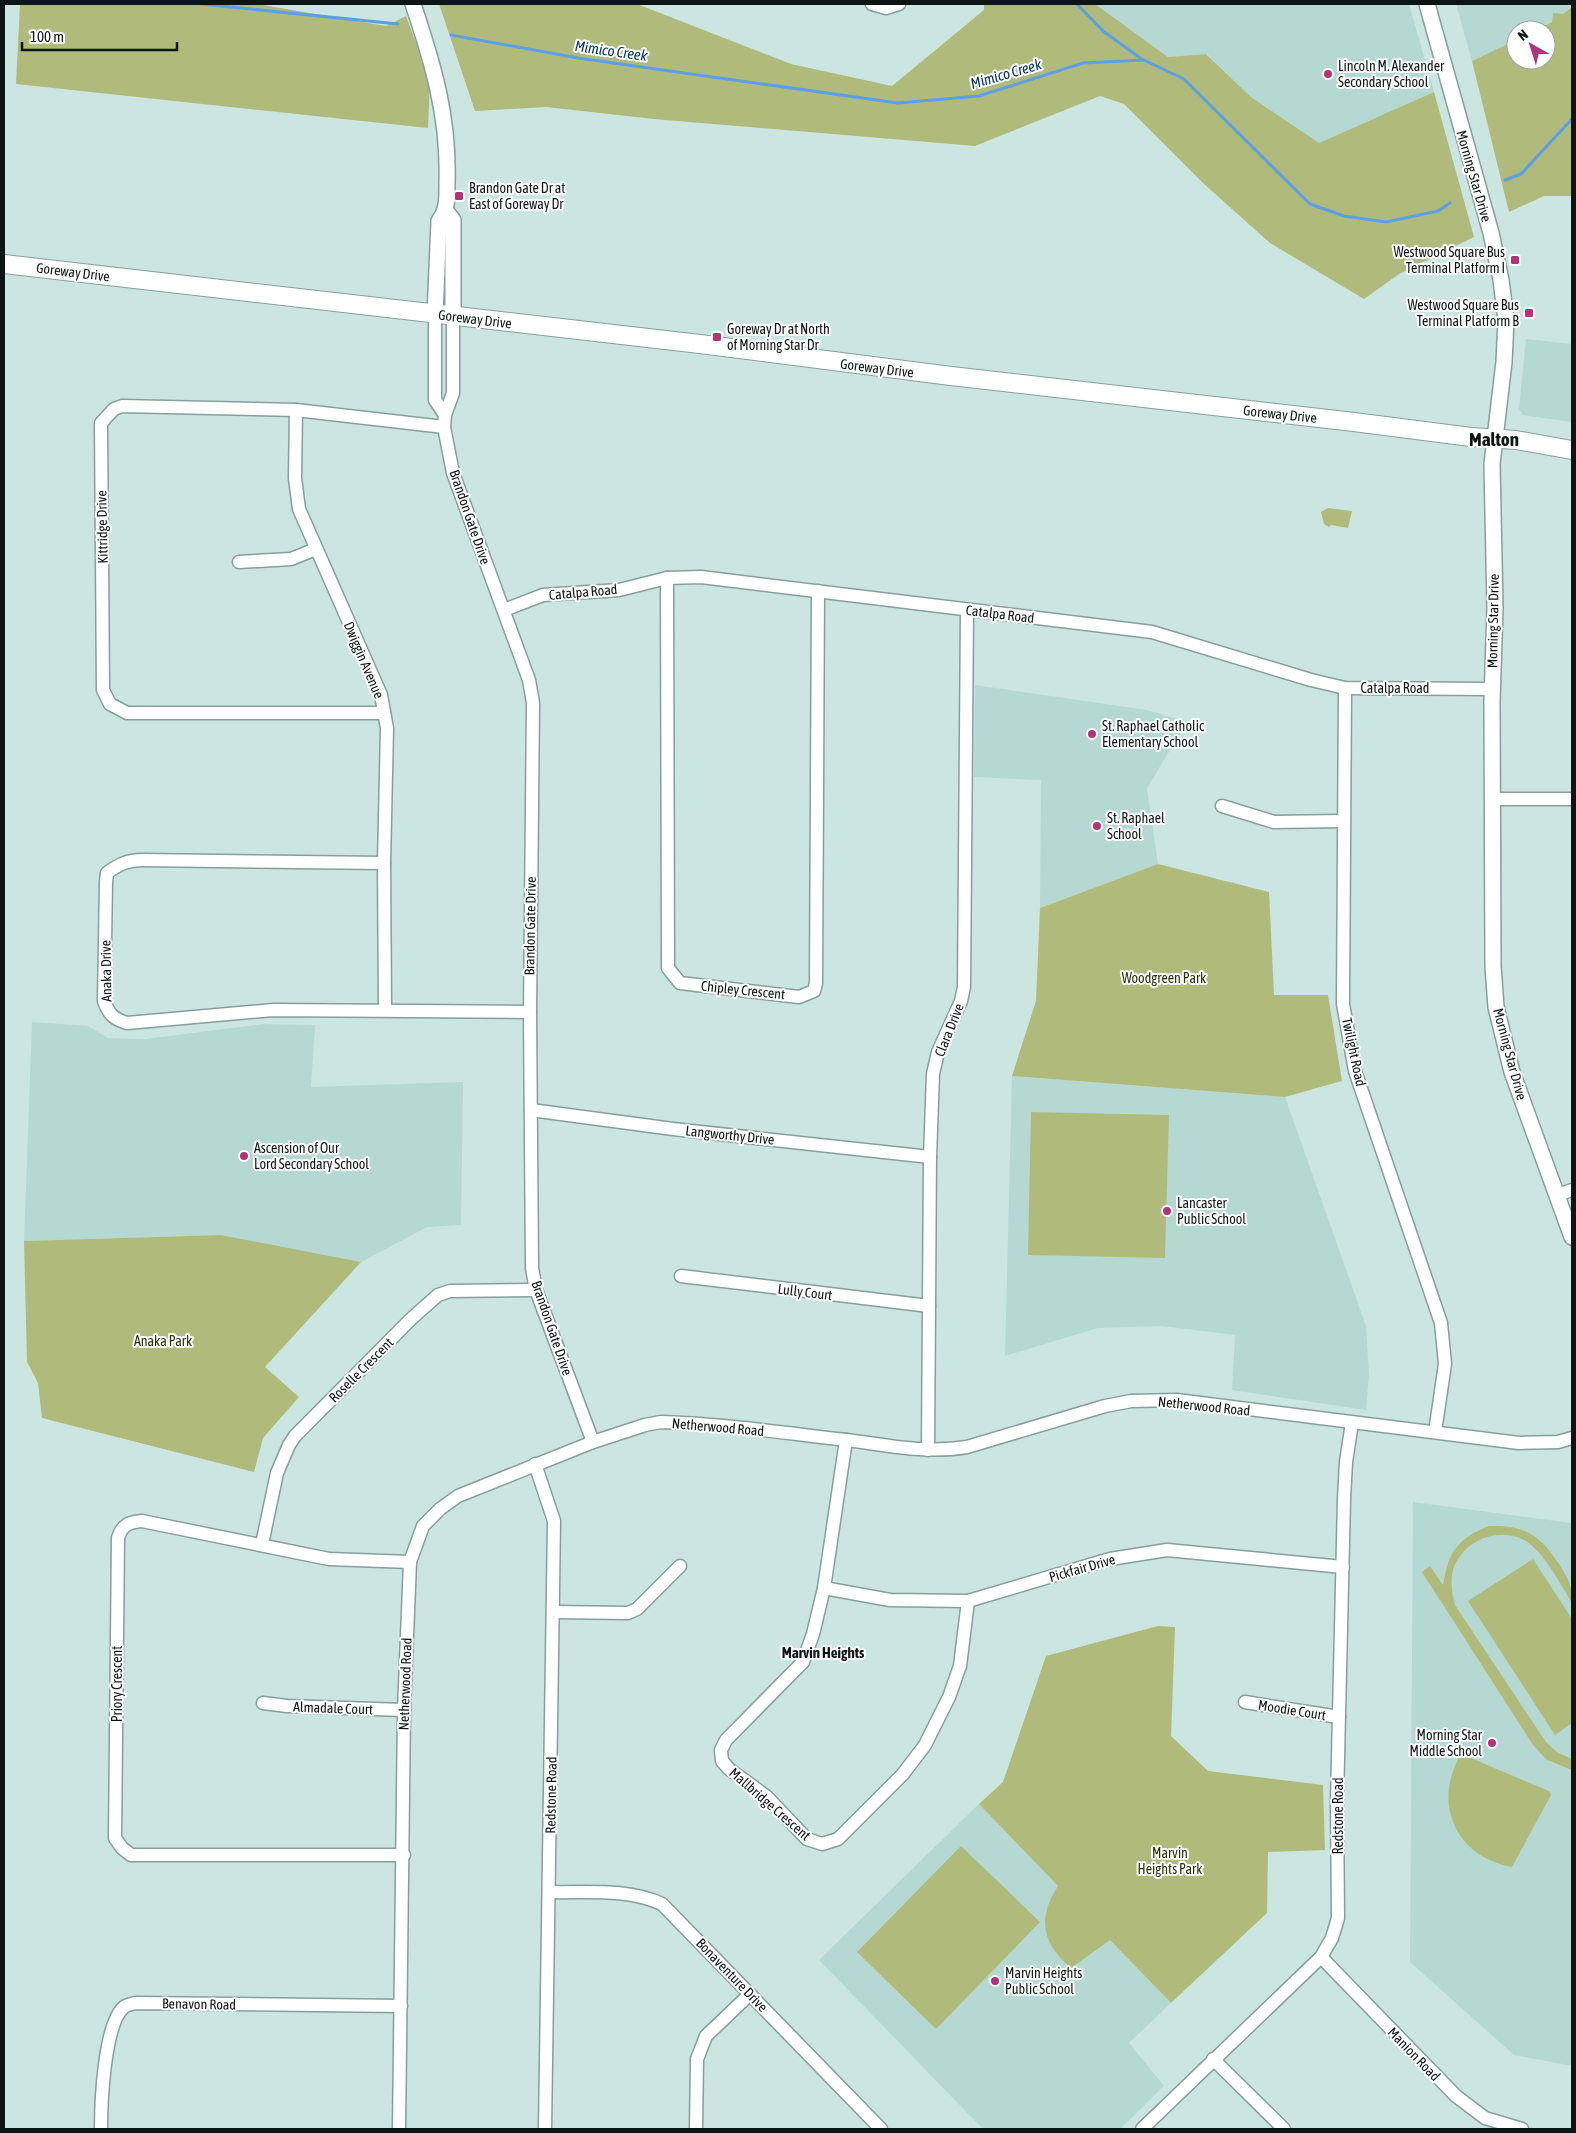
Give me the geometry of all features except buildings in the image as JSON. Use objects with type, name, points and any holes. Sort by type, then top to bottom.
[{"type":"main road","name":"Goreway Drive","points":[[4,264],[1494,439],[1516,440],[1572,450]]},
{"type":"street","name":"Brandon Gate Drive","points":[[414,4],[436,74],[444,115],[448,151],[446,211],[439,222],[435,315],[436,400],[445,421],[458,489],[529,680],[533,702],[530,1012],[532,1268],[536,1290],[593,1442]]},
{"type":"street","points":[[872,4],[886,8],[899,4]]},
{"type":"street","name":"Morning Star Drive","points":[[1426,4],[1486,217],[1501,280],[1507,334],[1494,439],[1492,512],[1495,608],[1493,689],[1493,966],[1496,1007],[1512,1072],[1572,1238]]},
{"type":"street","name":"Brandon Gate Drive","points":[[445,421],[453,393],[453,220],[446,211]]},
{"type":"street","name":"Kittridge Drive","points":[[384,713],[127,713],[110,704],[105,697],[100,424],[114,408],[122,406],[296,410],[445,421]]},
{"type":"street","name":"Dwiggin Avenue","points":[[296,410],[296,490],[299,509],[381,695],[387,728],[384,863],[386,1010]]},
{"type":"street","points":[[239,562],[291,559],[316,549]]},
{"type":"street","name":"Catalpa Road","points":[[504,610],[543,595],[619,590],[667,578],[701,577],[1152,632],[1311,680],[1345,688],[1493,689]]},
{"type":"street","name":"Chipley Crescent","points":[[667,578],[668,968],[680,983],[798,997],[814,991],[816,983],[818,591]]},
{"type":"street","name":"Clara Drive","points":[[928,1450],[930,1157],[933,1074],[938,1052],[961,1001],[964,987],[966,610]]},
{"type":"street","name":"Twilight Road","points":[[1345,688],[1343,1004],[1355,1071],[1441,1324],[1445,1346],[1445,1364],[1435,1432]]},
{"type":"street","points":[[1493,799],[1572,799]]},
{"type":"street","points":[[1222,806],[1274,822],[1343,821]]},
{"type":"street","name":"Anaka Drive","points":[[384,863],[129,860],[116,866],[107,873],[106,882],[104,1001],[115,1020],[127,1023],[264,1010],[530,1012]]},
{"type":"street","name":"Langworthy Drive","points":[[531,1110],[672,1129],[930,1157]]},
{"type":"street","points":[[1557,1196],[1572,1190]]},
{"type":"street","name":"Lully Court","points":[[681,1276],[929,1306]]},
{"type":"street","name":"Roselle Crescent","points":[[262,1544],[277,1473],[289,1445],[411,1319],[438,1295],[450,1291],[536,1290]]},
{"type":"street","name":"Netherwood Road","points":[[399,2129],[404,1855],[404,1710],[410,1562],[423,1526],[440,1508],[462,1494],[593,1442],[645,1425],[661,1422],[928,1450],[967,1447],[1105,1406],[1131,1401],[1177,1400],[1519,1443],[1558,1442],[1572,1438]]},
{"type":"street","name":"Redstone Road","points":[[1142,2129],[1321,1957],[1332,1938],[1338,1918],[1339,1717],[1343,1567],[1346,1462],[1352,1422]]},
{"type":"street","name":"Mallbridge Crescent","points":[[846,1440],[824,1588],[804,1662],[732,1733],[721,1750],[722,1761],[729,1769],[766,1796],[806,1839],[816,1843],[827,1843],[838,1838],[903,1774],[925,1745],[949,1697],[960,1666],[968,1601]]},
{"type":"street","name":"Redstone Road","points":[[535,1464],[554,1521],[545,2129]]},
{"type":"street","name":"Priory Crescent","points":[[404,1855],[131,1855],[122,1848],[116,1838],[118,1538],[121,1529],[131,1522],[142,1521],[329,1559],[410,1562]]},
{"type":"street","name":"Pickfair Drive","points":[[824,1588],[890,1600],[968,1601],[1110,1559],[1167,1550],[1343,1567]]},
{"type":"street","points":[[554,1612],[628,1613],[637,1609],[680,1566]]},
{"type":"street","name":"Moodie Court","points":[[1245,1702],[1339,1717]]},
{"type":"street","name":"Almadale Court","points":[[263,1703],[288,1706],[404,1710]]},
{"type":"street","name":"Bonaventure Drive","points":[[549,1892],[629,1894],[649,1898],[662,1904],[881,2129]]},
{"type":"street","name":"Manion Road","points":[[1321,1957],[1484,2124],[1522,2129]]},
{"type":"street","points":[[696,2129],[697,2059],[706,2036],[750,1994]]},
{"type":"street","name":"Benavon Road","points":[[101,2129],[101,2092],[112,2029],[125,2007],[135,2003],[401,2006]]},
{"type":"street","points":[[1213,2059],[1284,2129]]},
{"type":"shaded area","name":"Lincoln M. Alexander Secondary School","points":[[1095,4],[1409,4],[1434,92],[1319,143],[1251,97],[1207,54],[1168,57]]},
{"type":"shaded area","points":[[1456,4],[1572,4],[1572,7],[1555,20],[1506,20],[1506,45],[1472,61]]},
{"type":"shaded area","points":[[1526,339],[1572,344],[1572,422],[1523,415],[1519,409]]},
{"type":"shaded area","name":"St. Raphael School","points":[[975,685],[1147,710],[1187,722],[1147,788],[1158,864],[1040,908],[1041,780],[974,777]]},
{"type":"shaded area","name":"Ascension of Our Lord Secondary School","points":[[32,1022],[88,1026],[108,1038],[145,1039],[263,1024],[315,1025],[311,1087],[463,1082],[461,1225],[427,1227],[361,1262],[221,1235],[24,1241]]},
{"type":"shaded area","name":"Lancaster Public School","points":[[1012,1076],[1285,1097],[1366,1326],[1369,1374],[1366,1410],[1232,1390],[1235,1335],[1162,1326],[1098,1328],[1005,1356]]},
{"type":"shaded area","name":"Morning Star Middle School","points":[[1413,1502],[1572,1523],[1572,2064],[1568,2065],[1514,2055],[1410,1962]]},
{"type":"shaded area","name":"Marvin Heights Public School","points":[[979,1804],[1171,2003],[1129,2043],[1164,2086],[1120,2129],[983,2129],[819,1960]]},
{"type":"green space","points":[[20,4],[257,4],[386,26],[406,16],[430,81],[428,128],[16,84]]},
{"type":"green space","points":[[439,4],[637,4],[791,64],[892,86],[984,10],[984,4],[1095,4],[1168,57],[1206,54],[1251,97],[1319,143],[1434,92],[1474,237],[1399,274],[1364,299],[1270,243],[1204,184],[1124,104],[1100,96],[975,146],[654,119],[546,107],[475,111]]},
{"type":"green space","points":[[1572,7],[1572,196],[1544,196],[1509,212],[1472,61],[1506,45],[1506,70],[1556,70],[1556,20],[1552,20],[1553,13],[1563,14]]},
{"type":"green space","points":[[1328,508],[1352,511],[1348,528],[1331,525],[1329,527],[1324,524],[1321,512]]},
{"type":"green space","name":"Woodgreen Park","points":[[1158,864],[1269,892],[1274,995],[1328,995],[1342,1081],[1285,1097],[1012,1076],[1036,1001],[1040,908]]},
{"type":"green space","points":[[1031,1112],[1169,1115],[1165,1258],[1028,1255]]},
{"type":"green space","name":"Anaka Park","points":[[221,1235],[361,1262],[265,1367],[299,1397],[263,1438],[254,1472],[42,1418],[38,1383],[27,1362],[24,1241]]},
{"type":"green space","points":[[1489,1526],[1512,1527],[1538,1539],[1552,1554],[1569,1582],[1572,1603],[1544,1559],[1530,1544],[1522,1539],[1501,1535],[1491,1536],[1472,1545],[1457,1560],[1452,1574],[1452,1592],[1455,1605],[1546,1742],[1558,1753],[1572,1759],[1572,1770],[1547,1760],[1533,1745],[1422,1572],[1430,1566],[1443,1585],[1448,1563],[1456,1548],[1469,1536]]},
{"type":"green space","points":[[1533,1559],[1572,1619],[1572,1723],[1555,1735],[1468,1601]]},
{"type":"green space","name":"Marvin Heights Park","points":[[1158,1626],[1175,1627],[1171,1736],[1208,1771],[1323,1785],[1325,1850],[1268,1852],[1267,1913],[1171,2003],[1110,1940],[1071,1968],[1061,1959],[1049,1940],[1045,1920],[1051,1898],[1058,1886],[979,1804],[1003,1782],[1046,1656]]},
{"type":"green space","points":[[1461,1754],[1549,1791],[1551,1795],[1512,1867],[1492,1861],[1476,1852],[1463,1840],[1454,1825],[1449,1809],[1449,1791],[1453,1773]]},
{"type":"green space","points":[[961,1846],[1040,1922],[936,2029],[857,1952]]},
{"type":"waterway","name":"Mimico Creek","points":[[201,4],[398,24]]},
{"type":"waterway","points":[[1077,4],[1103,31],[1143,60]]},
{"type":"waterway","name":"Mimico Creek","points":[[451,35],[578,58],[898,103],[979,96],[1083,63],[1144,60],[1184,79],[1310,204],[1344,216],[1386,222],[1438,211],[1450,203]]},
{"type":"waterway","name":"Mimico Creek","points":[[1505,180],[1521,174],[1572,119]]},
{"type":"place","name":"Lincoln M. Alexander Secondary School","points":[[1328,74]]},
{"type":"place","name":"Brandon Gate Dr at East of Goreway Dr","points":[[459,196]]},
{"type":"place","name":"Westwood Square Bus Terminal Platform I","points":[[1515,260]]},
{"type":"place","name":"Westwood Square Bus Terminal Platform B","points":[[1529,313]]},
{"type":"place","name":"Goreway Dr at North of Morning Star Dr","points":[[717,337]]},
{"type":"place","name":"St. Raphael Catholic Elementary School","points":[[1092,734]]},
{"type":"place","name":"St. Raphael School","points":[[1097,826]]},
{"type":"place","name":"Ascension of Our Lord Secondary School","points":[[244,1156]]},
{"type":"place","name":"Lancaster Public School","points":[[1167,1211]]},
{"type":"place","name":"Morning Star Middle School","points":[[1492,1743]]},
{"type":"place","name":"Marvin Heights Public School","points":[[995,1981]]},
{"type":"district","name":"Malton","points":[[1494,439]]},
{"type":"district","name":"Marvin Heights","points":[[823,1653]]}]
